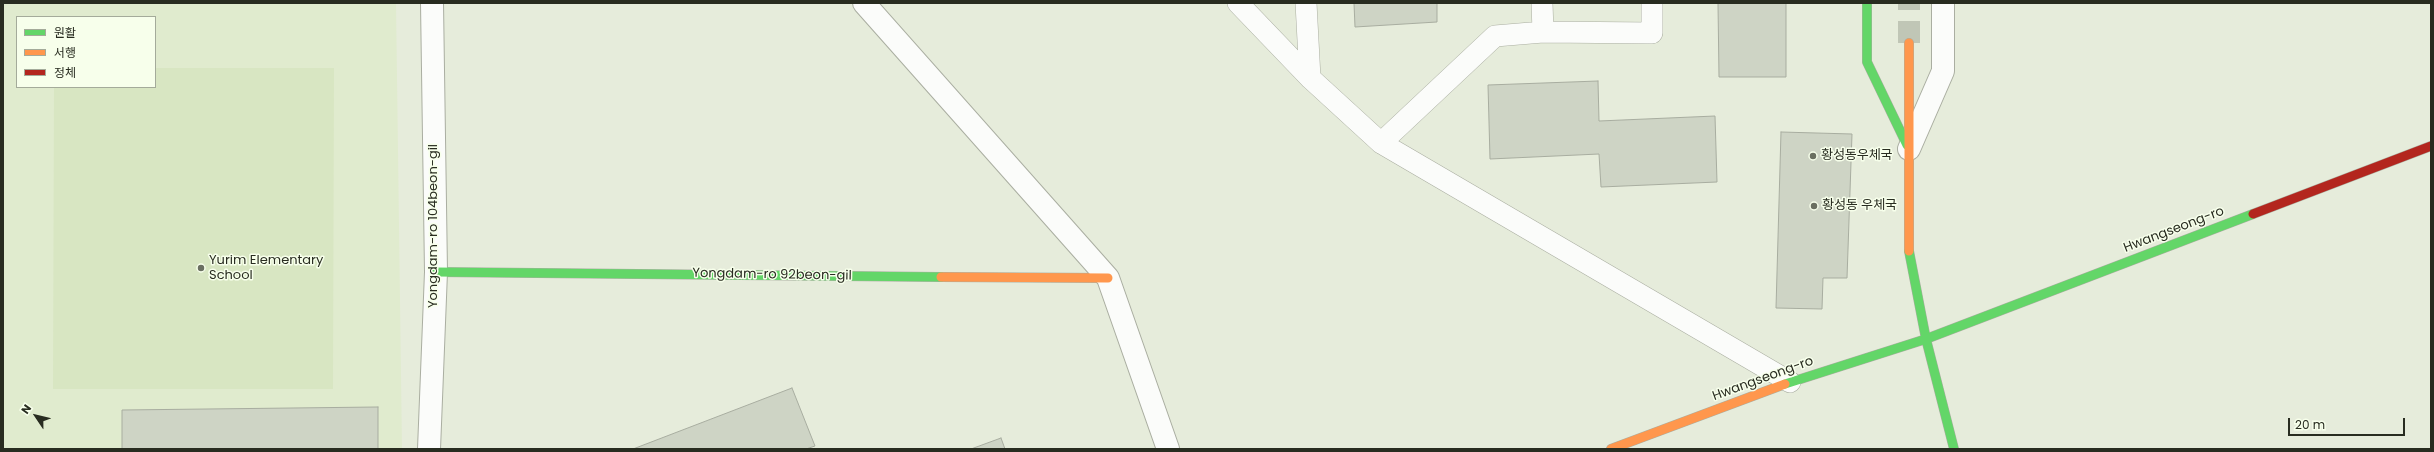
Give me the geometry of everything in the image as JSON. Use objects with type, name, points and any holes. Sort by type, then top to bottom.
[{"type":"street","name":"Yongdam-ro 104beon-gil","points":[[429,449],[436,272],[432,3]]},
{"type":"street","points":[[864,3],[1108,278],[1168,449]]},
{"type":"street","points":[[1867,3],[1867,62],[1909,149]]},
{"type":"street","points":[[1909,149],[1942,71],[1943,3]]},
{"type":"street","points":[[1909,43],[1910,258],[1926,339],[1954,449]]},
{"type":"street","name":"Hwangseong-ro","points":[[1612,449],[1790,382],[1926,339],[2431,146]]},
{"type":"street","name":"Yongdam-ro 92beon-gil","points":[[436,272],[1108,278]]},
{"type":"lane","points":[[1238,3],[1310,78],[1381,144],[1790,382]]},
{"type":"lane","points":[[1306,3],[1310,78]]},
{"type":"lane","points":[[1542,3],[1543,32]]},
{"type":"lane","points":[[1381,144],[1495,36],[1543,32],[1652,33],[1652,3]]},
{"type":"shaded area","name":"Yurim Elementary School","points":[[3,3],[396,3],[402,449],[3,449]]},
{"type":"shaded area","points":[[156,68],[334,68],[333,389],[53,389],[54,88],[156,88]]},
{"type":"building","points":[[1354,3],[1437,3],[1437,22],[1355,27]]},
{"type":"building","points":[[1718,3],[1786,3],[1786,77],[1719,77]]},
{"type":"building","points":[[1598,81],[1599,121],[1715,116],[1717,182],[1601,187],[1599,154],[1490,159],[1488,85]]},
{"type":"building","name":"황성동 우체국","points":[[1781,132],[1852,134],[1847,278],[1823,278],[1822,309],[1776,308]]},
{"type":"building","points":[[792,388],[815,446],[806,449],[633,449]]},
{"type":"building","points":[[378,407],[378,449],[122,449],[122,410]]},
{"type":"building","points":[[1001,438],[1005,449],[971,449]]},
{"type":"tunnel","points":[[1909,3],[1909,43]]},
{"type":"traffic: fast","points":[[1867,3],[1867,62],[1907,145]]},
{"type":"traffic: fast","points":[[1785,384],[1926,339],[2253,214]]},
{"type":"traffic: fast","points":[[1909,251],[1926,339],[1954,449]]},
{"type":"traffic: fast","points":[[436,272],[941,277]]},
{"type":"traffic: slow","points":[[1909,43],[1909,251]]},
{"type":"traffic: slow","points":[[941,277],[1108,278]]},
{"type":"traffic: slow","points":[[1611,449],[1785,384]]},
{"type":"traffic: jam","points":[[2253,214],[2431,146]]},
{"type":"place","name":"황성동우체국","points":[[1813,156]]},
{"type":"place","name":"황성동 우체국","points":[[1814,206]]},
{"type":"place","name":"Yurim Elementary School","points":[[201,268]]}]
